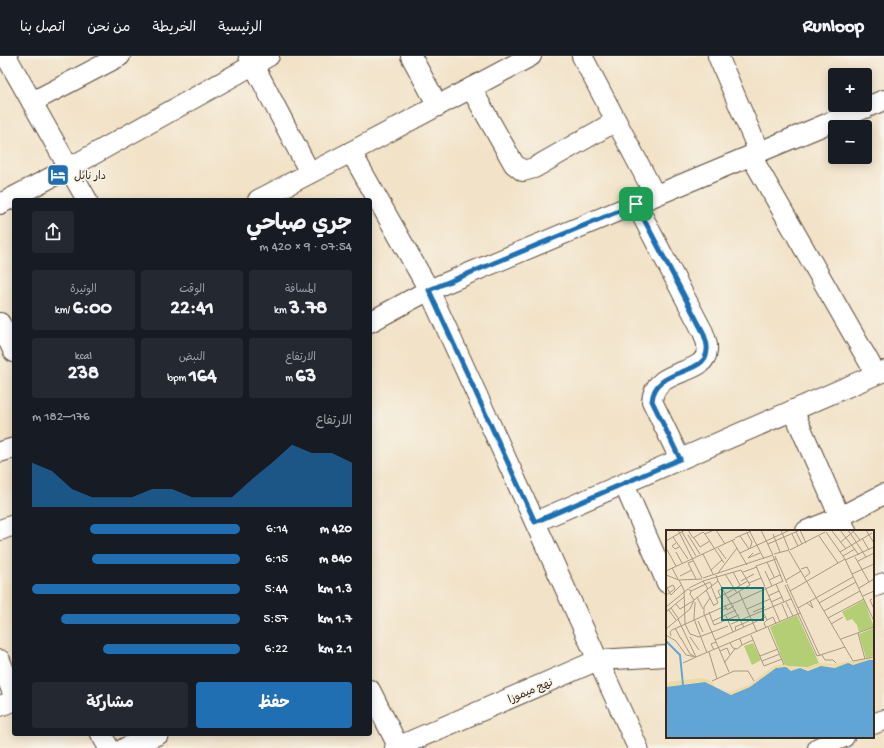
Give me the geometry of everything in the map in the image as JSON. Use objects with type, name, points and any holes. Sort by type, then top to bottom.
[{"type":"street","points":[[6,56],[86,198]]},
{"type":"street","points":[[32,102],[120,56]]},
{"type":"street","points":[[411,56],[438,106]]},
{"type":"street","points":[[262,198],[531,56]]},
{"type":"street","points":[[582,56],[655,195]]},
{"type":"street","points":[[535,522],[880,373],[755,154],[718,56]]},
{"type":"street","points":[[0,204],[69,168],[257,59],[310,173]]},
{"type":"street","points":[[471,88],[514,164],[523,171],[534,168],[616,121]]},
{"type":"street","points":[[372,321],[429,290],[884,100]]},
{"type":"street","points":[[350,152],[371,198]]},
{"type":"street","points":[[636,204],[703,332],[708,350],[706,358],[701,364],[662,381],[656,387],[653,394],[652,401],[680,459]]},
{"type":"street","points":[[375,206],[429,290],[638,748]]},
{"type":"street","points":[[0,323],[12,348]]},
{"type":"street","points":[[793,410],[843,524]]},
{"type":"street","points":[[0,452],[12,449]]},
{"type":"street","points":[[624,484],[666,579]]},
{"type":"street","points":[[811,530],[843,524],[884,494]]},
{"type":"street","points":[[0,530],[12,526]]},
{"type":"street","points":[[874,588],[884,583]]},
{"type":"street","name":"نهج ميموزا","points":[[397,748],[598,660],[666,656]]},
{"type":"street","points":[[0,660],[12,691]]},
{"type":"street","points":[[372,694],[397,748]]},
{"type":"street","points":[[0,706],[12,702]]},
{"type":"street","points":[[874,724],[884,720]]},
{"type":"street","points":[[102,736],[109,748]]},
{"type":"street","points":[[125,748],[154,736]]},
{"type":"street","points":[[818,748],[842,738]]},
{"type":"place","name":"دار نابل","points":[[58,175]]},
{"type":"route","points":[[636,204],[703,332],[708,350],[706,358],[701,364],[662,381],[656,387],[653,394],[652,401],[680,459],[535,522],[429,290],[636,204]]}]
